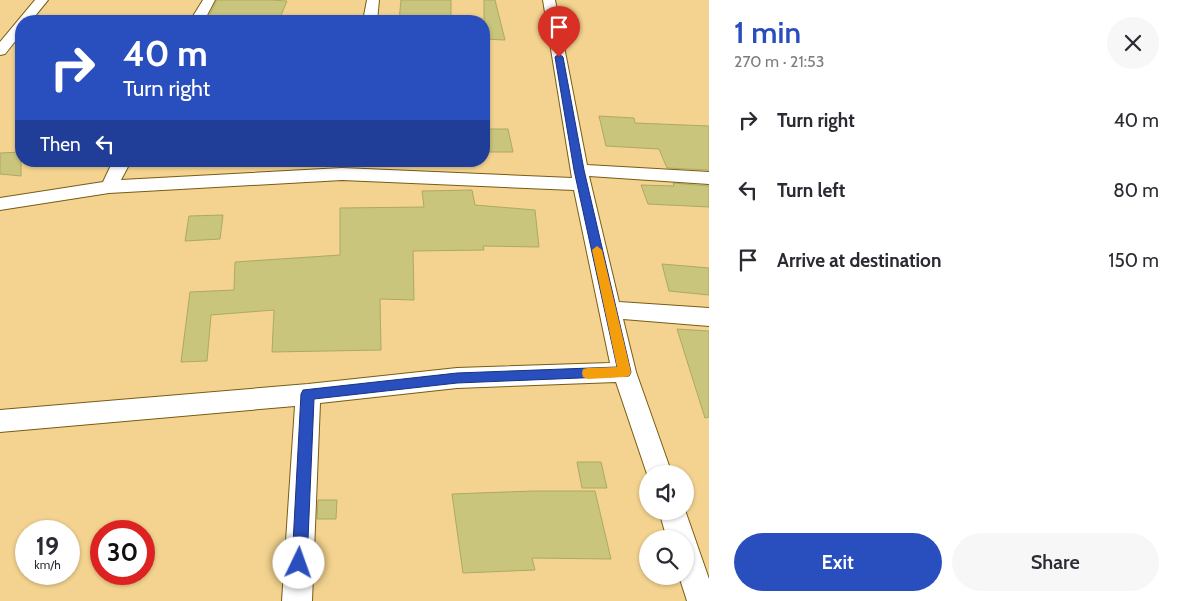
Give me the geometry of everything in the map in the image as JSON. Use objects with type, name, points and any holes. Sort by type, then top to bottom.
[{"type":"street","points":[[29,15],[42,0]]},
{"type":"street","points":[[200,15],[209,0]]},
{"type":"street","points":[[371,15],[373,0]]},
{"type":"street","points":[[549,0],[581,177],[624,372],[656,465]]},
{"type":"street","points":[[0,51],[15,32]]},
{"type":"street","points":[[109,187],[119,167]]},
{"type":"street","points":[[0,204],[109,187],[343,168],[581,177],[709,178]]},
{"type":"street","points":[[610,310],[709,317]]},
{"type":"street","points":[[0,421],[308,394],[457,378],[624,372]]},
{"type":"street","points":[[297,601],[308,394]]},
{"type":"street","points":[[694,577],[702,601]]},
{"type":"building","points":[[217,0],[287,1],[281,15],[210,15]]},
{"type":"building","points":[[401,0],[451,0],[451,15],[400,15]]},
{"type":"building","points":[[484,0],[495,0],[505,40],[490,39],[490,15],[484,15]]},
{"type":"building","points":[[599,116],[634,118],[635,123],[709,126],[709,170],[667,168],[659,149],[606,146]]},
{"type":"building","points":[[490,129],[508,129],[513,152],[490,152]]},
{"type":"building","points":[[15,152],[15,167],[21,167],[21,176],[0,174],[0,153]]},
{"type":"building","points":[[673,183],[709,186],[709,207],[648,204],[641,185],[674,186]]},
{"type":"building","points":[[472,190],[475,205],[535,210],[539,247],[483,246],[484,250],[413,251],[414,300],[380,299],[381,350],[272,352],[274,310],[211,315],[207,361],[181,362],[190,292],[234,290],[235,262],[340,255],[340,208],[424,207],[422,191]]},
{"type":"building","points":[[223,215],[220,239],[185,241],[189,216]]},
{"type":"building","points":[[662,264],[709,268],[709,295],[669,291]]},
{"type":"building","points":[[677,329],[709,331],[709,417],[705,418]]},
{"type":"building","points":[[577,462],[601,462],[607,488],[582,488]]},
{"type":"building","points":[[595,491],[611,559],[532,558],[535,570],[463,573],[452,494]]},
{"type":"building","points":[[318,500],[337,500],[336,519],[317,519]]},
{"type":"slow traffic","points":[[588,373],[624,372],[597,250]]},
{"type":"route","points":[[299,563],[308,394],[457,378],[624,372],[579,170],[559,57]]}]
